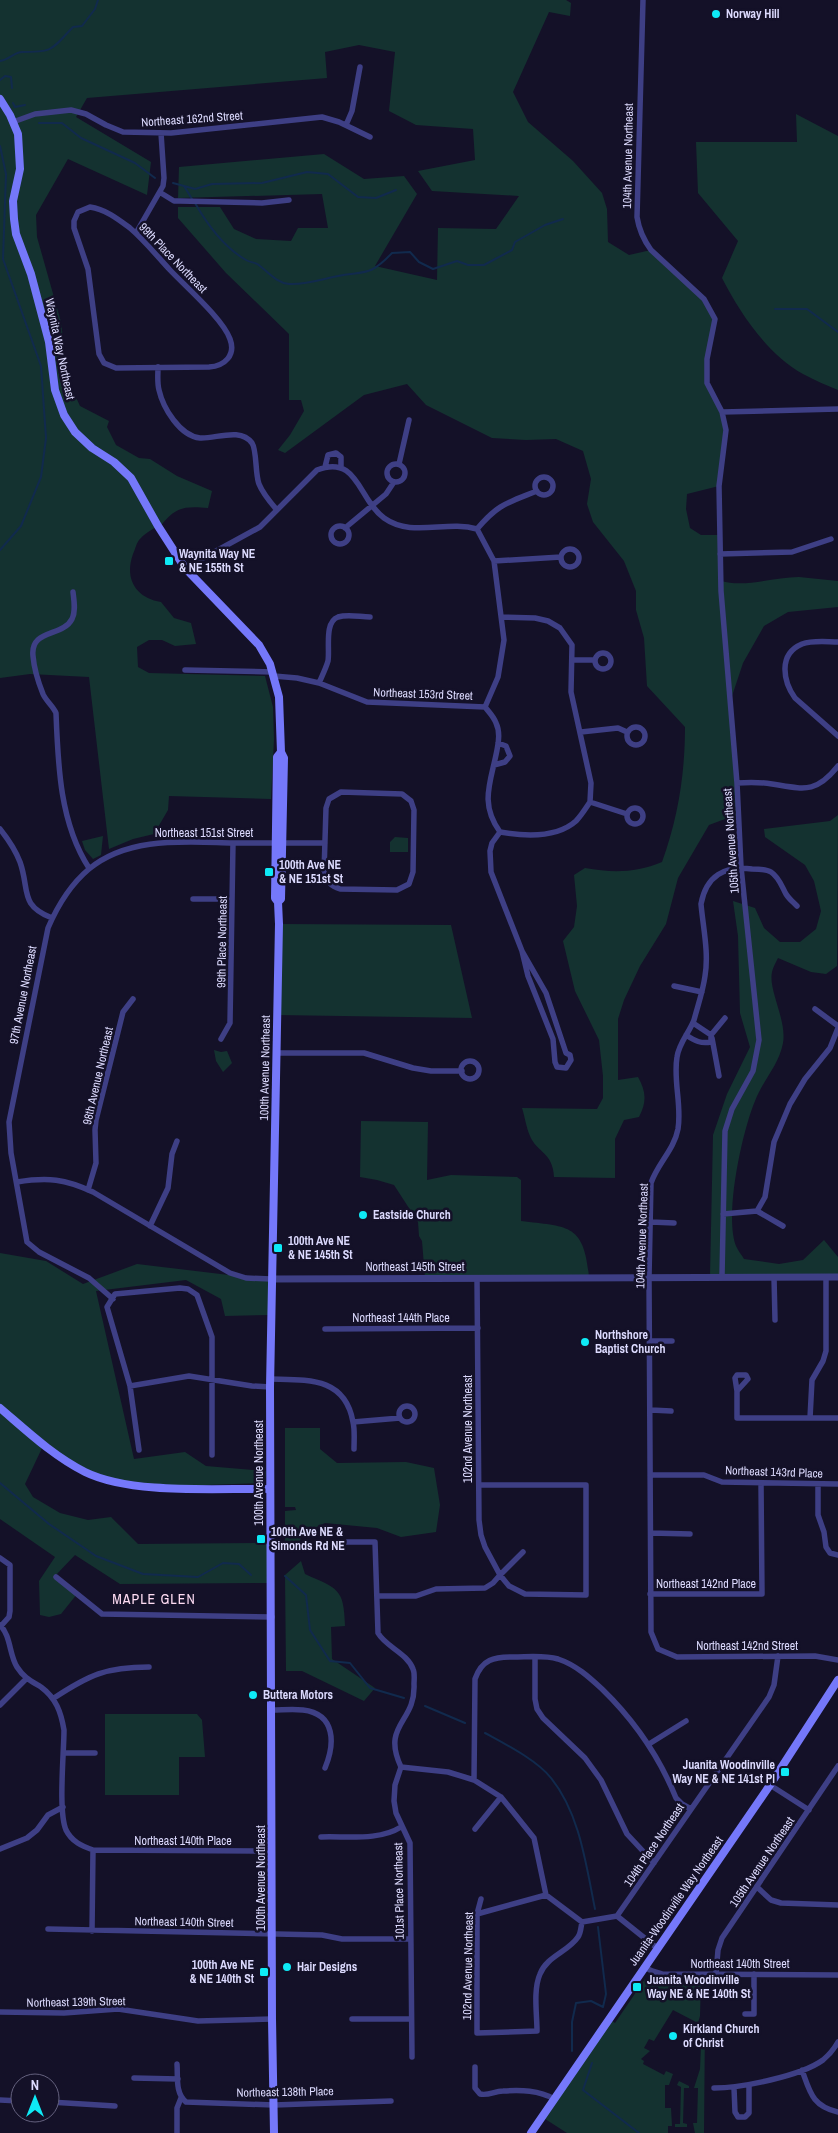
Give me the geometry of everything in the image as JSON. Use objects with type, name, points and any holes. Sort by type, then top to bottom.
[{"type":"main road","name":"Waynita Way Northeast","points":[[0,99],[18,134],[20,169],[13,202],[16,234],[31,274],[49,342],[58,400],[64,415],[75,432],[92,448],[114,462],[131,478],[158,526],[185,568]]},
{"type":"main road","name":"100th Avenue Northeast","points":[[185,568],[259,645],[273,674],[281,713],[281,752],[284,758],[275,898],[278,902],[270,1383],[274,2133]]},
{"type":"main road","points":[[0,1408],[43,1446],[64,1460],[87,1473],[109,1480],[148,1487],[270,1489]]},
{"type":"main road","name":"Juanita-Woodinville Way Northeast","points":[[531,2133],[770,1784],[838,1680]]},
{"type":"street","name":"104th Avenue Northeast","points":[[643,0],[638,226],[651,250],[704,300],[715,319],[707,360],[707,383],[714,400]]},
{"type":"street","points":[[346,125],[352,111],[355,86],[360,67]]},
{"type":"street","name":"Northeast 162nd Street","points":[[13,122],[36,114],[71,110],[86,114],[106,126],[123,132],[161,133],[230,128],[314,117],[330,119],[370,137]]},
{"type":"street","points":[[136,233],[161,193],[164,178],[161,133]]},
{"type":"street","points":[[161,193],[174,201],[180,202],[262,202],[289,200]]},
{"type":"street","name":"99th Place Northeast","points":[[87,208],[102,209],[136,233],[203,303],[227,332],[232,351],[227,360],[216,367],[116,368],[104,363],[99,354],[88,270],[74,228],[74,221],[78,212],[87,208]]},
{"type":"street","points":[[158,367],[160,394],[179,427],[199,438],[235,435],[245,437],[253,444],[259,484],[264,494],[277,510]]},
{"type":"street","name":"105th Avenue Northeast","points":[[714,400],[722,412],[726,430],[719,486],[721,591],[742,867],[758,1040],[753,1071],[732,1109],[725,1131],[722,1276]]},
{"type":"street","points":[[722,412],[838,410]]},
{"type":"street","points":[[399,464],[409,420]]},
{"type":"street","points":[[325,467],[328,455],[336,453],[341,456],[342,468]]},
{"type":"street","points":[[345,528],[386,494],[394,482],[402,479],[405,474],[404,468],[399,464],[391,465],[387,470],[388,478],[394,482]]},
{"type":"street","points":[[185,568],[260,527],[317,470],[325,467],[337,466],[354,477],[372,507],[390,521],[404,527],[414,529],[453,525],[477,529]]},
{"type":"street","points":[[477,529],[500,506],[537,491]]},
{"type":"street","points":[[477,529],[494,561],[504,640],[498,676],[485,707],[496,721],[498,743],[488,797],[488,810],[492,821],[500,832],[527,835],[563,829],[576,821],[590,802],[590,783],[571,692],[572,645],[560,628],[548,621],[535,618],[502,617]]},
{"type":"street","points":[[720,554],[792,552],[831,539]]},
{"type":"street","points":[[494,561],[561,557]]},
{"type":"street","points":[[73,592],[72,619],[62,627],[38,639],[34,647],[33,657],[44,695],[56,713],[57,761],[70,826],[82,856],[90,868]]},
{"type":"street","points":[[319,683],[328,662],[332,622],[336,618],[345,616],[370,617]]},
{"type":"street","points":[[838,642],[813,642],[794,649],[789,655],[784,670],[790,690],[795,698],[838,736]]},
{"type":"street","points":[[573,660],[594,660]]},
{"type":"street","name":"Northeast 153rd Street","points":[[185,670],[273,674],[298,678],[319,683],[367,702],[485,707]]},
{"type":"street","points":[[580,732],[618,728],[627,732]]},
{"type":"street","points":[[494,765],[505,762],[510,756],[506,746],[498,743]]},
{"type":"street","points":[[737,783],[752,782],[805,789],[821,784],[838,766]]},
{"type":"street","points":[[341,792],[402,794],[411,801],[414,810],[413,872],[409,884],[397,890],[340,889],[330,884],[324,872],[325,843],[326,808],[333,795],[341,792]]},
{"type":"street","points":[[590,802],[627,814]]},
{"type":"street","points":[[0,828],[15,849],[30,904],[40,913],[52,918]]},
{"type":"street","points":[[500,832],[492,843],[490,851],[491,872],[522,951],[528,976],[554,1039],[554,1062],[557,1066],[566,1068],[571,1060],[570,1055],[566,1053],[546,993],[522,951]]},
{"type":"street","name":"Northeast 151st Street","points":[[90,868],[121,852],[155,843],[325,843]]},
{"type":"street","name":"99th Place Northeast","points":[[221,1039],[230,1023],[234,843]]},
{"type":"street","name":"104th Avenue Northeast","points":[[658,1649],[651,1632],[650,1594],[651,1183],[655,1171],[671,1149],[678,1130],[680,1117],[675,1070],[680,1045],[693,1023],[706,974],[701,904],[703,892],[710,881],[719,873],[742,867]]},
{"type":"street","points":[[742,867],[771,872],[782,884],[787,896],[797,906]]},
{"type":"street","name":"97th Avenue Northeast","points":[[90,868],[73,887],[52,918],[43,946],[9,1122],[10,1146],[27,1242],[39,1252],[89,1278],[112,1298]]},
{"type":"street","points":[[193,898],[232,899]]},
{"type":"street","points":[[674,986],[702,992]]},
{"type":"street","name":"98th Avenue Northeast","points":[[88,1190],[96,1163],[96,1120],[123,1012],[133,999]]},
{"type":"street","points":[[757,1211],[765,1197],[774,1142],[790,1104],[805,1079],[830,1048],[838,1027],[815,1009]]},
{"type":"street","points":[[686,1035],[694,1041],[711,1042],[712,1036],[724,1018]]},
{"type":"street","points":[[693,1023],[712,1036],[719,1076]]},
{"type":"street","points":[[276,1053],[364,1053],[413,1068],[432,1071],[462,1071]]},
{"type":"street","points":[[150,1226],[168,1188],[172,1154],[177,1141]]},
{"type":"street","name":"Northeast 145th Street","points":[[17,1182],[49,1179],[71,1182],[238,1276],[246,1278],[838,1277]]},
{"type":"street","points":[[723,1214],[757,1211],[783,1226]]},
{"type":"street","points":[[650,1222],[674,1224]]},
{"type":"street","points":[[774,1277],[775,1320]]},
{"type":"street","points":[[810,1418],[812,1380],[826,1351],[826,1277]]},
{"type":"street","name":"102nd Avenue Northeast","points":[[477,1278],[479,1485],[481,1535],[490,1560],[509,1586],[524,1594],[586,1595],[586,1485],[479,1485]]},
{"type":"street","points":[[139,1450],[130,1386],[108,1307],[116,1294],[180,1288],[193,1291],[197,1295],[212,1337],[212,1455]]},
{"type":"street","name":"Northeast 144th Place","points":[[325,1329],[478,1328]]},
{"type":"street","points":[[651,1341],[672,1341]]},
{"type":"street","points":[[130,1386],[189,1376],[252,1386],[270,1383],[314,1381],[325,1383],[340,1394],[348,1406],[353,1422],[354,1449]]},
{"type":"street","points":[[737,1391],[737,1418],[838,1418]]},
{"type":"street","points":[[651,1410],[671,1410]]},
{"type":"street","points":[[353,1422],[400,1418]]},
{"type":"street","name":"Northeast 143rd Place","points":[[650,1475],[704,1475],[722,1482],[838,1484]]},
{"type":"street","name":"Northeast 142nd Place","points":[[650,1594],[762,1594],[761,1483]]},
{"type":"street","points":[[818,1484],[818,1516],[824,1532],[826,1547],[830,1552],[838,1555]]},
{"type":"street","points":[[651,1533],[690,1534]]},
{"type":"street","name":"101st Place Northeast","points":[[332,1542],[375,1542],[378,1633],[383,1641],[408,1661],[413,1669],[415,1694],[413,1706],[395,1734],[395,1754],[401,1767],[395,1785],[394,1801],[401,1827],[408,1835],[410,1843],[409,1939],[412,2056]]},
{"type":"street","points":[[376,1596],[416,1596],[436,1589],[485,1588],[493,1583],[523,1552]]},
{"type":"street","points":[[0,1558],[10,1565],[10,1611],[9,1617],[1,1626],[6,1631],[13,1659],[26,1679],[54,1698],[62,1715],[64,1730],[63,1807],[65,1825],[72,1839],[79,1845],[93,1850],[92,1930]]},
{"type":"street","points":[[56,1577],[102,1614],[272,1617]]},
{"type":"street","name":"Northeast 142nd Street","points":[[658,1649],[677,1657],[815,1656],[838,1660]]},
{"type":"street","name":"104th Place Northeast","points":[[617,1916],[769,1697],[774,1686],[778,1656]]},
{"type":"street","points":[[474,1780],[475,1679],[482,1664],[497,1657],[550,1657],[561,1660],[584,1673],[617,1704],[649,1744],[676,1798],[691,1809]]},
{"type":"street","points":[[535,1657],[535,1699],[537,1709],[542,1718],[585,1758],[600,1780],[627,1834],[654,1863]]},
{"type":"street","points":[[54,1698],[78,1682],[99,1673],[120,1667],[149,1667]]},
{"type":"street","points":[[0,1704],[26,1679]]},
{"type":"street","points":[[272,1710],[304,1710],[322,1718],[328,1724],[331,1732],[331,1752],[325,1768]]},
{"type":"street","points":[[649,1744],[686,1721]]},
{"type":"street","points":[[64,1752],[95,1752]]},
{"type":"street","name":"105th Avenue Northeast","points":[[716,1974],[718,1950],[722,1938],[838,1766]]},
{"type":"street","points":[[401,1767],[448,1772],[474,1780],[501,1797],[534,1838],[546,1895],[582,1922],[617,1916],[657,1948]]},
{"type":"street","points":[[770,1784],[809,1810]]},
{"type":"street","points":[[475,1829],[501,1797]]},
{"type":"street","points":[[0,1850],[27,1838],[37,1830],[48,1815],[63,1807]]},
{"type":"street","points":[[321,1836],[377,1836],[390,1834],[401,1827]]},
{"type":"street","name":"Northeast 140th Place","points":[[93,1850],[272,1852]]},
{"type":"street","points":[[757,1887],[771,1900],[782,1903],[838,1904]]},
{"type":"street","points":[[477,1914],[546,1895]]},
{"type":"street","name":"102nd Avenue Northeast","points":[[481,1899],[477,1914],[477,2034],[538,2032],[537,1982],[540,1972],[546,1962],[572,1944],[579,1935],[582,1922]]},
{"type":"street","name":"Northeast 140th Street","points":[[48,1929],[322,1935],[342,1939],[409,1939]]},
{"type":"street","name":"Northeast 140th Street","points":[[644,1967],[662,1974],[838,1975]]},
{"type":"street","points":[[745,2014],[754,2014],[754,1974]]},
{"type":"street","name":"Northeast 139th Street","points":[[0,2012],[64,2013],[118,2009],[198,2021],[272,2019]]},
{"type":"street","points":[[352,2019],[411,2019]]},
{"type":"street","points":[[714,2088],[749,2086],[802,2070],[822,2060],[838,2042]]},
{"type":"street","points":[[177,2064],[181,2098],[177,2108],[177,2133]]},
{"type":"street","points":[[475,2068],[475,2088],[480,2094],[485,2095],[501,2091],[542,2092],[554,2099]]},
{"type":"street","points":[[802,2070],[812,2098],[823,2107],[838,2112]]},
{"type":"street","points":[[134,2078],[178,2079]]},
{"type":"street","points":[[734,2088],[736,2115],[738,2117],[745,2117],[749,2113],[749,2086]]},
{"type":"street","points":[[483,2102],[485,2095]]},
{"type":"street","name":"Northeast 138th Place","points":[[181,2098],[186,2102],[274,2105],[391,2101]]},
{"type":"street","points":[[60,2103],[116,2106]]},
{"type":"green space","points":[[0,0],[566,0],[571,3],[570,16],[549,12],[513,92],[528,122],[573,161],[602,193],[607,209],[608,242],[629,255],[651,250],[704,299],[715,319],[707,359],[707,383],[722,412],[726,430],[719,486],[687,494],[686,509],[690,528],[701,535],[720,535],[721,581],[750,583],[799,577],[838,581],[838,607],[788,612],[764,626],[743,663],[730,702],[739,820],[725,819],[709,825],[678,878],[666,924],[640,966],[624,1000],[618,1019],[618,1080],[638,1077],[643,1087],[644,1101],[639,1117],[624,1120],[615,1139],[615,1178],[554,1177],[551,1162],[530,1136],[522,1108],[597,1109],[603,1098],[603,1076],[599,1040],[575,991],[563,941],[574,927],[577,906],[574,875],[585,868],[624,871],[652,866],[662,862],[676,812],[684,762],[685,727],[647,686],[644,638],[636,610],[636,591],[624,561],[593,522],[587,504],[591,479],[583,451],[556,439],[492,438],[426,405],[407,384],[364,395],[285,453],[278,450],[290,435],[304,411],[301,400],[289,400],[289,334],[226,273],[178,218],[178,207],[220,207],[234,229],[256,239],[291,241],[298,228],[328,228],[322,194],[178,198],[179,167],[324,154],[364,179],[404,176],[417,194],[375,266],[437,280],[438,228],[496,229],[519,196],[432,191],[418,171],[475,160],[473,129],[416,125],[389,111],[395,52],[359,45],[325,52],[327,78],[87,98],[76,117],[151,162],[147,195],[68,159],[36,215],[37,237],[61,322],[68,380],[80,406],[109,421],[107,427],[116,445],[139,458],[150,459],[177,476],[212,491],[208,508],[192,507],[180,509],[170,516],[159,528],[158,526],[143,536],[136,545],[130,571],[134,586],[145,596],[161,602],[174,618],[191,623],[196,644],[175,646],[162,640],[149,640],[137,647],[138,667],[149,673],[265,676],[273,707],[274,739],[271,799],[169,796],[168,810],[154,834],[133,839],[109,849],[89,677],[30,674],[0,678]]},
{"type":"green space","points":[[796,114],[838,136],[838,390],[790,366],[766,344],[746,318],[722,278],[738,241],[698,193],[696,142],[797,142]]},
{"type":"green space","points":[[838,815],[837,966],[826,974],[811,972],[778,958],[774,966],[771,979],[784,1034],[783,1043],[778,1058],[758,1093],[750,1115],[736,1174],[732,1215],[736,1246],[744,1259],[779,1264],[803,1260],[824,1240],[838,1257],[838,1277],[710,1276],[713,1135],[727,1094],[750,1047],[740,1013],[738,936],[733,901],[755,908],[764,928],[780,942],[800,942],[816,929],[821,911],[814,881],[805,865],[765,837],[764,829],[830,821]]},
{"type":"green space","points":[[103,836],[101,855],[93,859],[85,850],[82,841]]},
{"type":"green space","points":[[395,837],[408,838],[408,852],[390,852],[390,842]]},
{"type":"green space","points":[[279,924],[451,925],[472,1018],[277,1015]]},
{"type":"green space","points":[[214,1050],[227,1051],[232,1063],[223,1072],[216,1061]]},
{"type":"green space","points":[[361,1121],[428,1122],[427,1180],[451,1175],[517,1177],[521,1180],[521,1221],[562,1227],[571,1231],[578,1237],[583,1246],[589,1277],[425,1278],[422,1241],[419,1236],[418,1222],[394,1185],[360,1177]]},
{"type":"green space","points":[[0,1253],[46,1261],[83,1284],[137,1264],[271,1280],[271,1315],[225,1316],[221,1299],[186,1280],[96,1291],[134,1459],[185,1452],[206,1466],[266,1471],[265,1483],[148,1487],[87,1473],[43,1446],[25,1484],[33,1497],[60,1513],[88,1520],[111,1517],[138,1544],[270,1543],[271,1583],[120,1584],[75,1555],[55,1576],[77,1594],[61,1614],[49,1617],[40,1615],[39,1581],[55,1557],[0,1519]]},
{"type":"green space","points":[[285,1428],[320,1428],[320,1449],[337,1463],[406,1462],[434,1468],[440,1505],[436,1532],[401,1537],[377,1528],[325,1523],[302,1534],[299,1544],[285,1544],[285,1511],[296,1510],[295,1507],[285,1507]]},
{"type":"green space","points":[[301,1561],[305,1574],[332,1587],[341,1597],[345,1626],[331,1627],[332,1659],[375,1688],[364,1701],[302,1671],[286,1671],[285,1575]]},
{"type":"green space","points":[[105,1714],[197,1714],[202,1720],[205,1757],[179,1757],[179,1795],[105,1795]]},
{"type":"green space","points":[[645,1979],[701,1979],[700,2016],[698,2023],[673,2010],[654,2041],[649,2039],[644,2048],[650,2051],[641,2059],[644,2061],[643,2064],[664,2075],[666,2071],[673,2074],[669,2085],[665,2085],[665,2108],[671,2108],[672,2126],[668,2126],[668,2133],[567,2133],[542,2117],[609,2019],[615,2023]]},
{"type":"green space","points":[[702,2023],[705,2023],[704,2133],[695,2133],[693,2123],[697,2123],[698,2088],[694,2088],[700,2069]]},
{"type":"green space","points":[[679,2081],[689,2086],[689,2088],[684,2088],[683,2123],[687,2124],[687,2127],[675,2127],[675,2124],[680,2124],[681,2087],[677,2085]]},
{"type":"waterway","points":[[0,61],[19,52],[46,50],[56,45],[73,27],[82,26],[95,9],[98,0]]},
{"type":"waterway","points":[[0,80],[5,76],[11,77],[12,88]]},
{"type":"waterway","points":[[13,103],[15,107],[25,105]]},
{"type":"waterway","points":[[39,123],[62,123],[81,138],[135,163],[155,178]]},
{"type":"waterway","points":[[0,146],[6,174],[3,259],[41,366],[46,438],[41,477],[21,526],[0,550]]},
{"type":"waterway","points":[[173,183],[195,189],[212,184],[262,183],[307,172],[328,174],[358,197],[376,198],[396,190]]},
{"type":"waterway","points":[[184,186],[192,199]]},
{"type":"waterway","points":[[195,203],[211,227],[231,249],[246,260],[258,265],[277,280],[289,284],[308,283],[362,273],[378,266],[392,253],[410,252],[419,262],[433,269],[457,261],[468,265],[484,265],[512,250],[515,242],[545,225],[563,219]]},
{"type":"waterway","points":[[775,309],[807,309],[838,332]]},
{"type":"waterway","points":[[0,1483],[49,1524],[96,1556],[143,1574],[198,1577],[223,1563],[239,1564],[251,1575]]},
{"type":"waterway","points":[[285,1576],[306,1595],[310,1630],[330,1661],[350,1663],[370,1688],[404,1698]]},
{"type":"waterway","points":[[425,1706],[465,1723]]},
{"type":"waterway","points":[[485,1733],[538,1765],[561,1792],[569,1807],[580,1840],[595,1909]]},
{"type":"waterway","points":[[572,2051],[572,2022],[576,2003],[591,2001],[603,2007],[606,1994],[598,1927]]},
{"type":"waterway","points":[[592,2063],[583,2090],[639,2133]]},
{"type":"place","name":"Norway Hill","points":[[716,14]]},
{"type":"place","name":"Waynita Way NE & NE 155th St","points":[[169,561]]},
{"type":"place","name":"100th Ave NE & NE 151st St","points":[[269,872]]},
{"type":"place","name":"Eastside Church","points":[[363,1215]]},
{"type":"place","name":"100th Ave NE & NE 145th St","points":[[278,1248]]},
{"type":"place","name":"Northshore Baptist Church","points":[[585,1342]]},
{"type":"place","name":"100th Ave NE & Simonds Rd NE","points":[[261,1539]]},
{"type":"place","name":"Buttera Motors","points":[[253,1695]]},
{"type":"place","name":"Juanita Woodinville Way NE & NE 141st Pl","points":[[785,1772]]},
{"type":"place","name":"Hair Designs","points":[[287,1967]]},
{"type":"place","name":"100th Ave NE & NE 140th St","points":[[264,1972]]},
{"type":"place","name":"Juanita Woodinville Way NE & NE 140th St","points":[[637,1987]]},
{"type":"place","name":"Kirkland Church of Christ","points":[[673,2036]]},
{"type":"district","name":"MAPLE GLEN","points":[[154,1599]]}]
